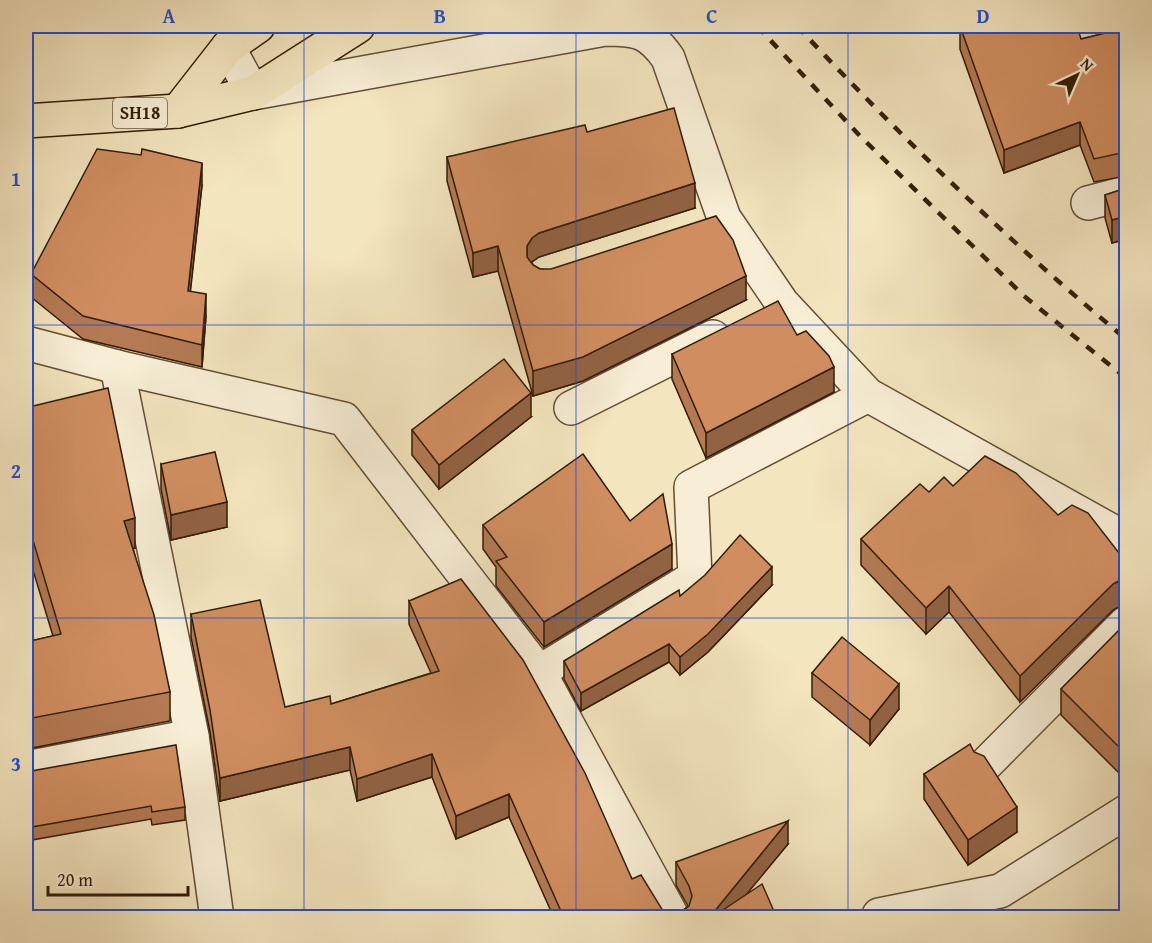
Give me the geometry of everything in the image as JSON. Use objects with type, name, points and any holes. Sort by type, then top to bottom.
[{"type":"main road","name":"SH18","points":[[178,111],[228,47],[258,26]]},
{"type":"main road","points":[[253,93],[358,26]]},
{"type":"main road","name":"SH18","points":[[26,121],[178,111],[253,93]]},
{"type":"street","points":[[228,47],[253,93],[605,29],[632,29],[655,39],[668,58],[724,218],[782,303],[868,395],[1126,539]]},
{"type":"street","points":[[1088,203],[1126,193]]},
{"type":"street","points":[[690,229],[724,218]]},
{"type":"street","points":[[571,408],[782,303]]},
{"type":"street","points":[[26,343],[117,367],[344,419],[539,672],[673,918]]},
{"type":"street","points":[[117,367],[192,736],[217,918]]},
{"type":"street","points":[[539,672],[695,577],[691,487],[868,395]]},
{"type":"street","points":[[987,762],[1126,623]]},
{"type":"street","points":[[26,768],[192,736]]},
{"type":"street","points":[[879,915],[1000,891],[1126,812]]},
{"type":"building","points":[[960,26],[1077,26],[1081,39],[1126,28],[1126,152],[1094,159],[1080,122],[1004,150]]},
{"type":"building","points":[[674,108],[695,183],[539,233],[527,246],[527,257],[533,265],[540,269],[551,269],[716,216],[733,240],[746,276],[583,357],[533,371],[498,246],[473,253],[447,157],[585,125],[587,132]]},
{"type":"building","points":[[97,149],[141,155],[142,149],[202,163],[188,291],[206,294],[202,345],[83,316],[31,274]]},
{"type":"building","points":[[1126,188],[1126,216],[1112,220],[1105,195]]},
{"type":"building","points":[[778,301],[797,335],[806,331],[829,356],[834,367],[706,433],[672,354]]},
{"type":"building","points":[[26,351],[33,406],[108,388],[135,518],[124,521],[154,615],[170,692],[27,719],[26,642],[61,634],[29,527],[26,528]]},
{"type":"building","points":[[504,359],[531,393],[439,465],[412,430]]},
{"type":"building","points":[[215,452],[227,502],[171,515],[161,464]]},
{"type":"building","points":[[583,454],[630,521],[663,494],[672,544],[544,622],[496,561],[507,557],[483,525]]},
{"type":"building","points":[[985,456],[1016,473],[1058,515],[1072,505],[1088,513],[1126,562],[1126,579],[1113,584],[1020,676],[949,586],[926,608],[861,539],[920,484],[929,492],[944,477],[953,486]]},
{"type":"building","points":[[740,535],[772,567],[708,634],[680,657],[669,644],[581,693],[564,661],[679,590],[680,596],[705,575]]},
{"type":"building","points":[[461,579],[523,660],[585,773],[632,879],[641,875],[663,911],[672,914],[681,912],[689,906],[692,896],[676,862],[788,821],[709,918],[564,918],[509,794],[456,816],[432,754],[357,779],[350,747],[220,778],[210,710],[191,614],[260,600],[285,707],[330,696],[331,704],[439,671],[409,601]]},
{"type":"building","points":[[1126,623],[1126,750],[1124,752],[1061,689]]},
{"type":"building","points":[[842,637],[899,684],[870,720],[812,673]]},
{"type":"building","points":[[970,744],[974,752],[984,756],[1017,807],[968,840],[924,774]]},
{"type":"building","points":[[176,745],[185,807],[152,812],[151,806],[26,828],[26,772]]},
{"type":"building","points":[[1126,828],[1126,844],[1119,835]]},
{"type":"building","points":[[762,884],[777,918],[711,918]]},
{"type":"railway","points":[[757,26],[861,137],[1024,296],[1126,378]]},
{"type":"railway","points":[[797,26],[957,188],[1040,265],[1126,339]]}]
